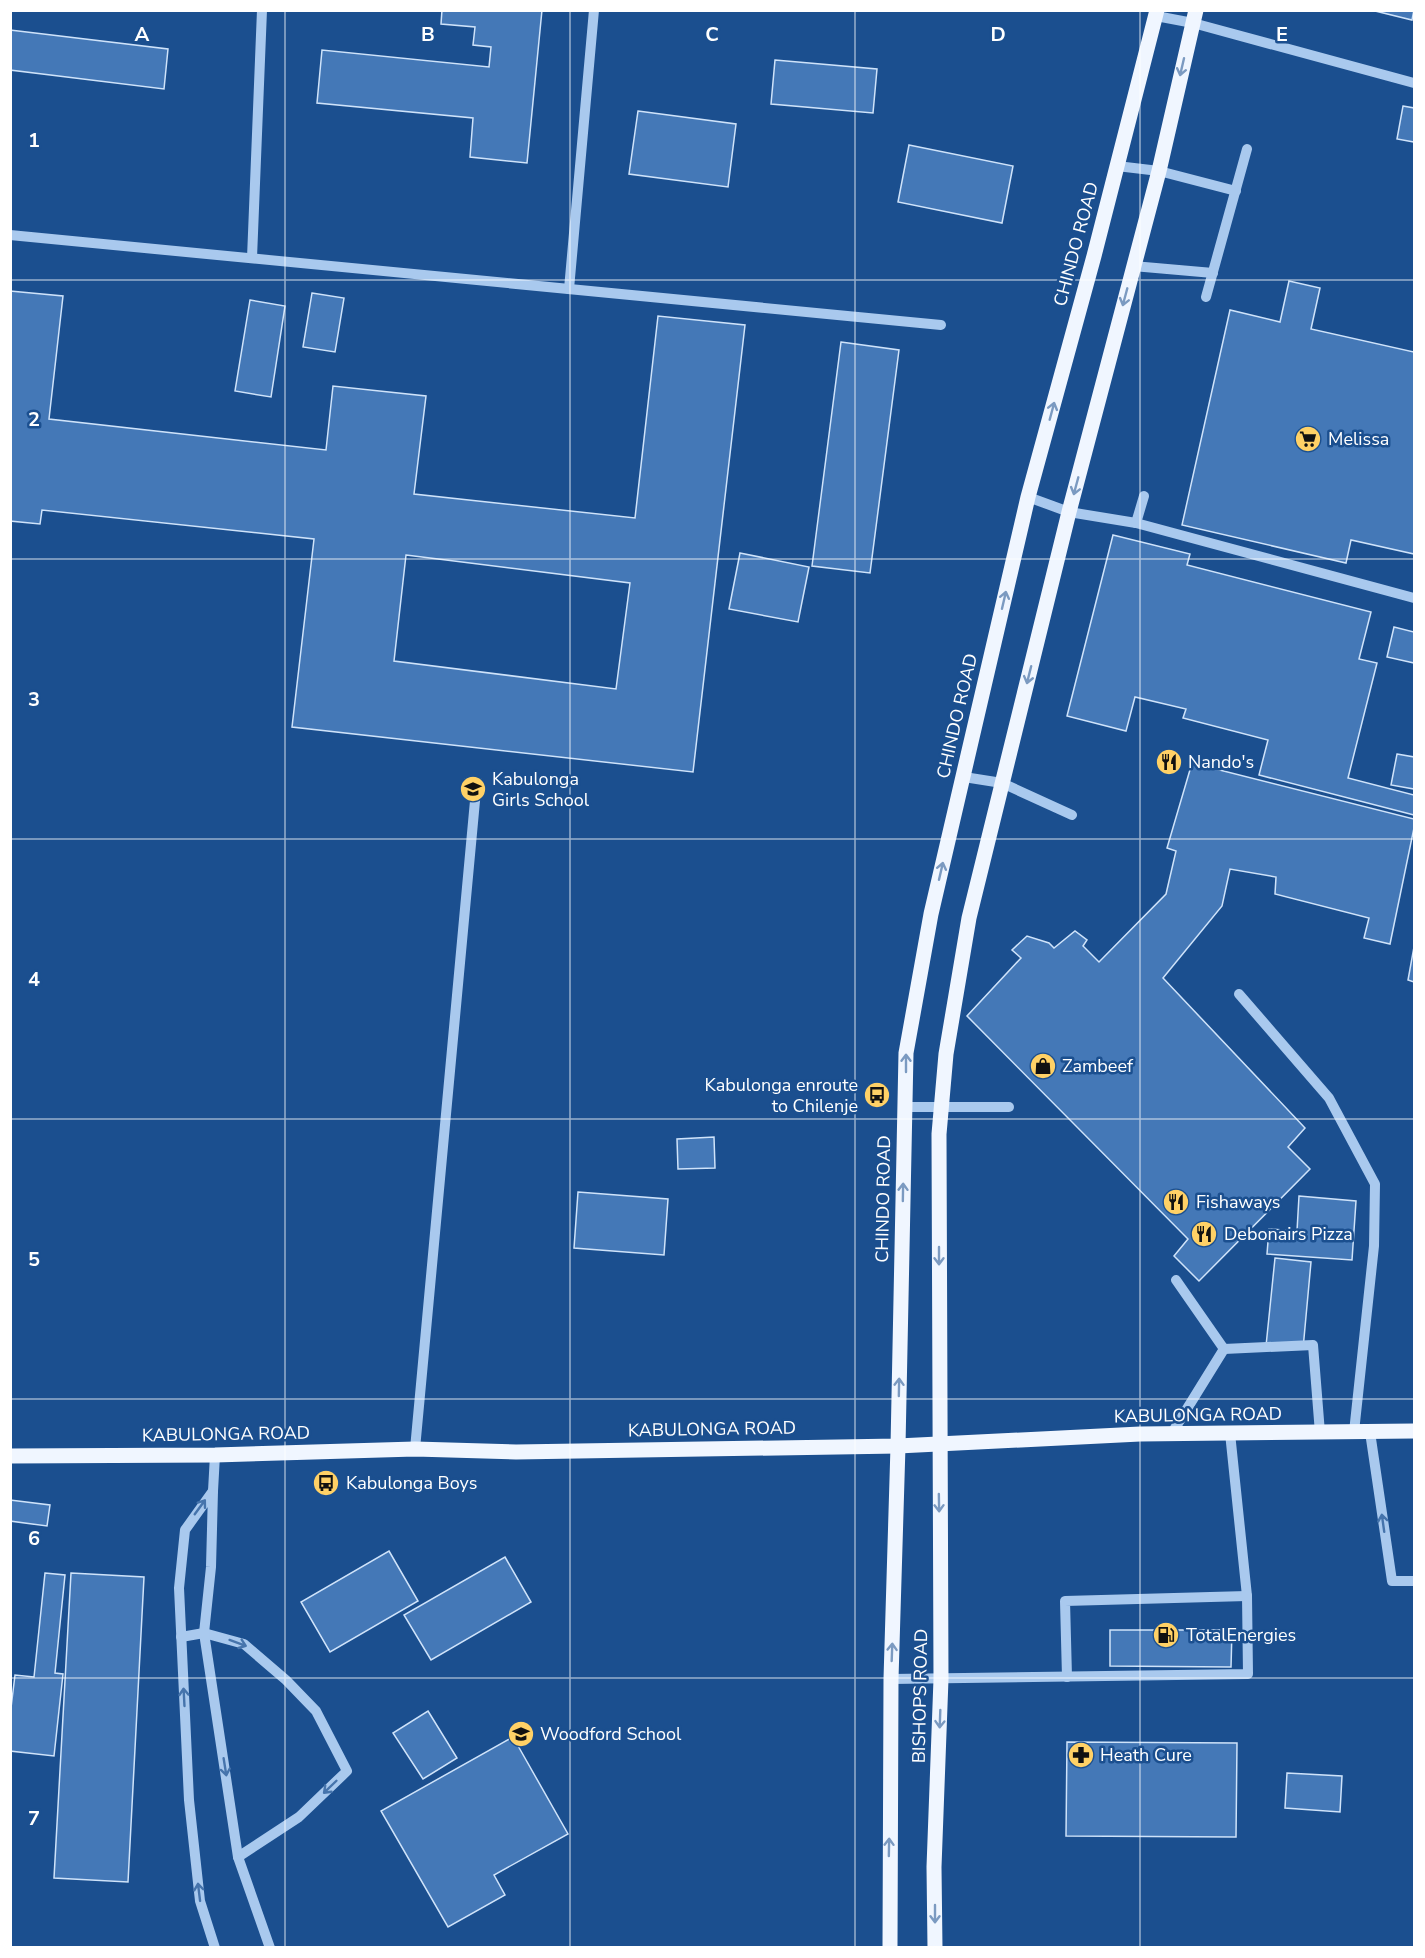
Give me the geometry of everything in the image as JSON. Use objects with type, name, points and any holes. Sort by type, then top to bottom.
[{"type":"main road","name":"CHINDO ROAD","points":[[898,1446],[908,1042],[931,914],[1028,497],[1157,13]]},
{"type":"main road","points":[[939,1444],[939,1134],[946,1054],[969,918],[1069,512],[1159,171],[1194,17]]},
{"type":"main road","name":"KABULONGA ROAD","points":[[10,1456],[215,1455],[415,1449],[516,1452],[898,1446],[1172,1433],[1414,1431]]},
{"type":"main road","name":"BISHOPS ROAD","points":[[935,1947],[934,1867],[941,1679],[939,1444]]},
{"type":"main road","name":"BISHOPS ROAD","points":[[890,1947],[891,1679],[898,1446]]},
{"type":"street","points":[[252,258],[262,10]]},
{"type":"street","points":[[569,289],[594,10]]},
{"type":"street","points":[[1157,13],[1194,17],[1414,83]]},
{"type":"street","points":[[1206,297],[1247,149]]},
{"type":"street","points":[[1117,166],[1159,171],[1236,191]]},
{"type":"street","points":[[10,235],[941,325]]},
{"type":"street","points":[[1133,266],[1213,273]]},
{"type":"street","points":[[1136,523],[1144,496]]},
{"type":"street","points":[[1028,497],[1069,512],[1136,523],[1414,598]]},
{"type":"street","points":[[964,777],[1002,783],[1072,815]]},
{"type":"street","points":[[415,1449],[476,790]]},
{"type":"street","points":[[1239,994],[1329,1098],[1375,1184],[1374,1246],[1362,1432],[1392,1581],[1414,1581]]},
{"type":"street","points":[[905,1107],[1010,1107]]},
{"type":"street","points":[[1176,1280],[1224,1349]]},
{"type":"street","points":[[1224,1349],[1312,1345],[1320,1432]]},
{"type":"street","points":[[1172,1433],[1224,1349]]},
{"type":"street","points":[[891,1679],[1248,1674],[1247,1596],[1230,1433]]},
{"type":"street","points":[[215,1455],[211,1567],[204,1634],[238,1857],[270,1947]]},
{"type":"street","points":[[213,1491],[185,1530],[179,1588],[189,1800],[200,1900],[215,1947]]},
{"type":"street","points":[[1067,1677],[1065,1601],[1247,1596]]},
{"type":"street","points":[[181,1637],[204,1634],[244,1644],[286,1680],[316,1711],[347,1771],[299,1817],[238,1857]]},
{"type":"building","points":[[442,10],[542,10],[527,163],[470,157],[473,118],[317,103],[322,50],[489,67],[491,47],[473,45],[475,27],[441,24]]},
{"type":"building","points":[[1371,10],[1414,10],[1412,20]]},
{"type":"building","points":[[10,30],[168,49],[164,89],[10,70]]},
{"type":"building","points":[[775,60],[877,69],[873,113],[771,104]]},
{"type":"building","points":[[1403,106],[1414,108],[1414,142],[1397,139]]},
{"type":"building","points":[[638,111],[736,124],[728,187],[629,174]]},
{"type":"building","points":[[909,145],[1013,166],[1002,223],[898,202]]},
{"type":"building","name":"Melissa","points":[[1289,281],[1320,288],[1311,329],[1414,352],[1414,554],[1351,540],[1346,563],[1182,525],[1230,310],[1280,322]]},
{"type":"building","points":[[10,291],[63,296],[49,419],[326,450],[333,386],[426,396],[414,494],[635,518],[658,316],[745,325],[693,772],[292,727],[314,539],[42,510],[40,524],[10,521]],"holes":[[[406,555],[630,583],[616,689],[394,661]]]},
{"type":"building","points":[[312,293],[344,298],[335,352],[303,347]]},
{"type":"building","points":[[250,300],[285,306],[271,397],[235,391]]},
{"type":"building","points":[[841,342],[899,350],[870,573],[812,566]]},
{"type":"building","points":[[1113,535],[1190,554],[1187,565],[1371,612],[1359,659],[1377,663],[1348,778],[1414,795],[1414,815],[1259,775],[1268,740],[1183,718],[1186,709],[1135,697],[1126,731],[1067,716]]},
{"type":"building","points":[[740,553],[809,567],[798,622],[729,609]]},
{"type":"building","points":[[1394,627],[1414,632],[1414,663],[1387,657]]},
{"type":"building","points":[[1397,754],[1414,757],[1414,789],[1391,785]]},
{"type":"building","points":[[1192,763],[1414,819],[1390,944],[1364,938],[1369,918],[1275,894],[1276,877],[1230,869],[1222,906],[1163,978],[1305,1128],[1288,1147],[1310,1169],[1199,1281],[1174,1256],[1188,1239],[967,1016],[1021,958],[1012,950],[1027,936],[1049,943],[1054,948],[1075,931],[1087,940],[1083,946],[1099,962],[1166,894],[1176,851],[1167,848]]},
{"type":"building","points":[[1414,947],[1414,982],[1408,980]]},
{"type":"building","points":[[714,1137],[715,1168],[678,1169],[677,1139]]},
{"type":"building","points":[[578,1192],[668,1199],[664,1255],[574,1248]]},
{"type":"building","points":[[1299,1196],[1356,1201],[1352,1260],[1267,1254],[1269,1229],[1297,1231]]},
{"type":"building","points":[[1275,1258],[1311,1262],[1303,1349],[1266,1346]]},
{"type":"building","points":[[10,1500],[50,1505],[47,1526],[10,1521]]},
{"type":"building","points":[[389,1551],[418,1601],[330,1652],[301,1602]]},
{"type":"building","points":[[505,1557],[531,1602],[431,1660],[404,1615]]},
{"type":"building","points":[[45,1573],[65,1575],[55,1673],[63,1674],[54,1756],[10,1751],[10,1716],[15,1675],[34,1677]]},
{"type":"building","points":[[71,1573],[144,1577],[128,1882],[54,1878]]},
{"type":"building","points":[[1110,1630],[1232,1630],[1231,1667],[1110,1666]]},
{"type":"building","points":[[428,1711],[457,1758],[423,1779],[393,1733]]},
{"type":"building","points":[[513,1737],[568,1834],[494,1875],[505,1895],[448,1927],[381,1811]]},
{"type":"building","points":[[1067,1742],[1237,1743],[1236,1837],[1066,1836]]},
{"type":"building","points":[[1287,1773],[1342,1776],[1340,1812],[1285,1808]]},
{"type":"place","name":"Melissa","points":[[1308,439]]},
{"type":"place","name":"Nando's","points":[[1169,762]]},
{"type":"place","name":"Kabulonga Girls School","points":[[473,789]]},
{"type":"place","name":"Zambeef","points":[[1043,1066]]},
{"type":"place","name":"Kabulonga enroute to Chilenje","points":[[877,1095]]},
{"type":"place","name":"Fishaways","points":[[1176,1202]]},
{"type":"place","name":"Debonairs Pizza","points":[[1204,1234]]},
{"type":"place","name":"Kabulonga Boys","points":[[326,1483]]},
{"type":"place","name":"TotalEnergies","points":[[1166,1635]]},
{"type":"place","name":"Woodford School","points":[[521,1734]]},
{"type":"place","name":"Heath Cure","points":[[1081,1755]]}]
